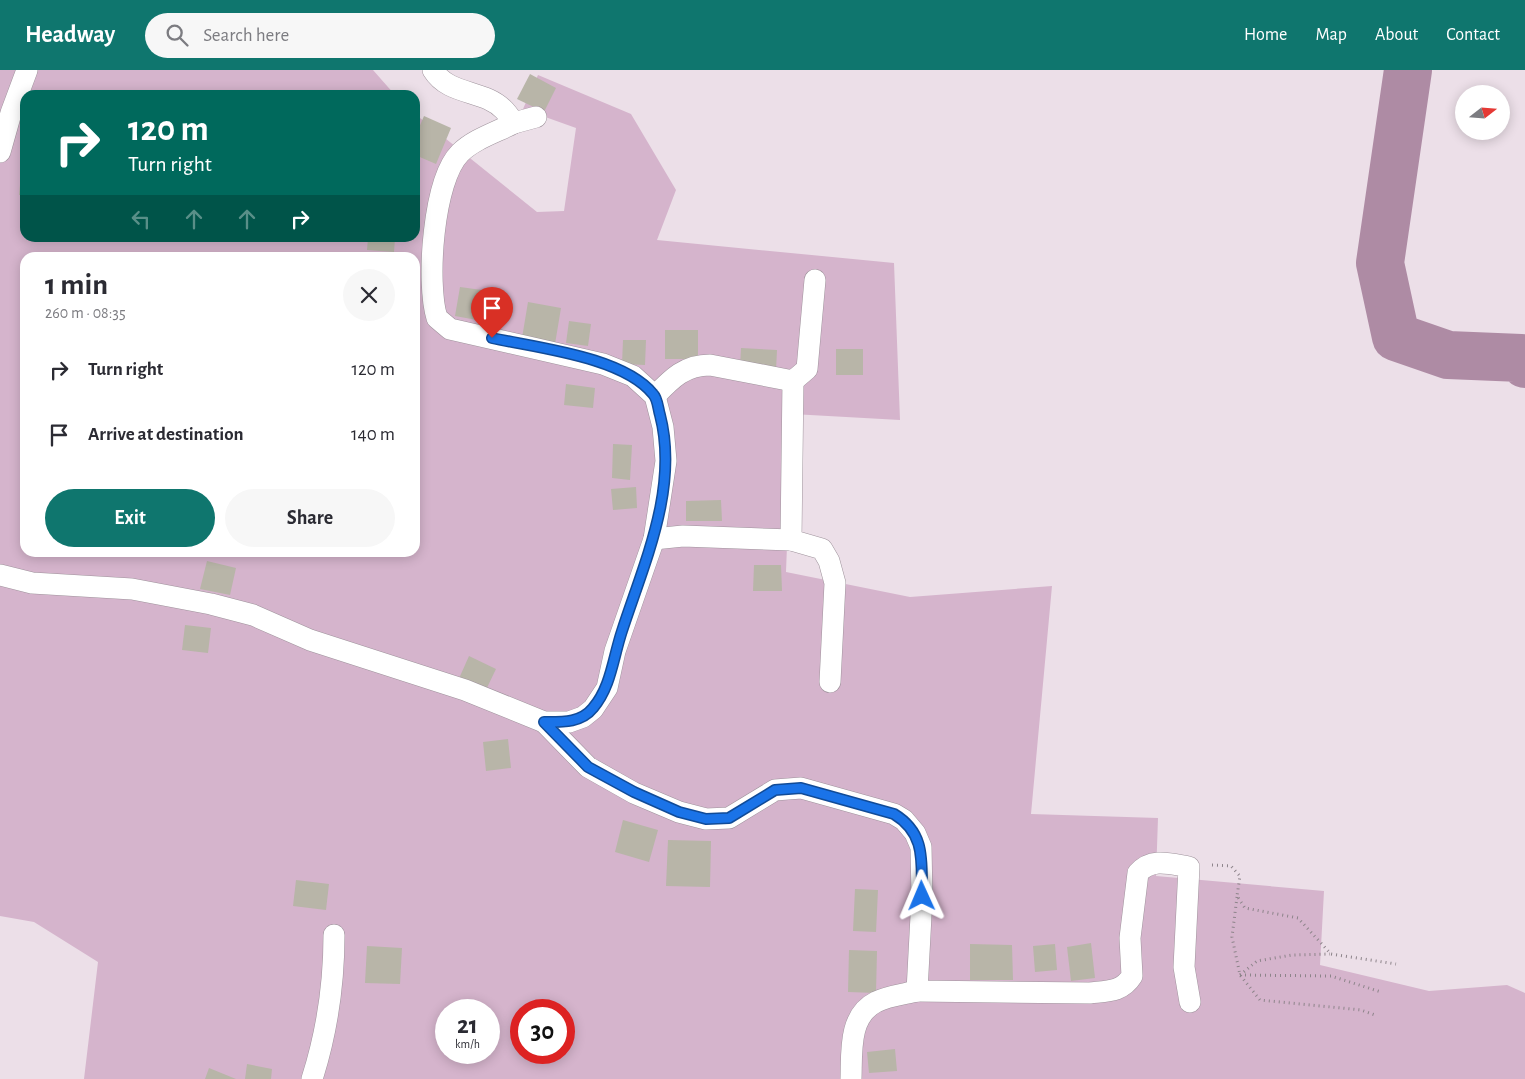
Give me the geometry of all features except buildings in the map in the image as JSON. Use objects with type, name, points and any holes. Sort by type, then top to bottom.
[{"type":"street","points":[[0,152],[11,113],[27,70]]},
{"type":"street","points":[[432,70],[447,86],[495,104],[505,110],[514,123]]},
{"type":"street","points":[[0,575],[32,583],[132,589],[211,604],[253,615],[310,640],[465,690],[544,722],[569,722],[583,718],[593,709],[607,688],[615,651],[654,539],[666,461],[663,427],[655,396],[633,376],[604,364],[450,329],[437,318],[433,297],[436,214],[446,172],[460,153],[470,145],[514,123],[536,117]]},
{"type":"street","points":[[791,540],[793,381],[807,369],[815,280]]},
{"type":"street","points":[[655,396],[676,375],[698,365],[710,365],[793,381]]},
{"type":"street","points":[[654,539],[683,536],[791,540],[822,549],[833,570],[835,583],[830,682]]},
{"type":"street","points":[[544,722],[588,767],[634,792],[697,817],[706,819],[729,818],[775,790],[801,788],[894,814],[904,820],[915,833],[921,848],[922,896],[917,991]]},
{"type":"street","points":[[851,1079],[853,1034],[865,1010],[876,1002],[917,991],[1070,993],[1118,989],[1124,986],[1132,976],[1130,938],[1138,873],[1142,868],[1155,862],[1189,867],[1184,967],[1190,1002]]},
{"type":"street","points":[[312,1079],[324,1043],[334,967],[334,935]]},
{"type":"path","points":[[1189,867],[1231,866],[1240,876],[1232,936],[1240,975],[1260,1000],[1361,1010],[1375,1015]]},
{"type":"path","points":[[1237,896],[1245,908],[1298,918],[1331,954]]},
{"type":"path","points":[[1240,975],[1256,960],[1292,955],[1331,954],[1396,964]]},
{"type":"path","points":[[1240,975],[1331,976],[1382,992]]},
{"type":"shaded area","points":[[0,70],[373,70],[391,90],[20,90],[20,242],[420,242],[420,118],[537,212],[564,211],[576,128],[523,109],[538,75],[631,114],[676,190],[657,240],[894,263],[900,420],[792,414],[786,572],[910,597],[1052,586],[1031,814],[1158,818],[1156,876],[1324,891],[1320,965],[1429,991],[1507,985],[1525,993],[1525,1079],[84,1079],[98,962],[34,922],[0,916]]},
{"type":"waterway","points":[[1408,70],[1380,263],[1396,337],[1448,355],[1521,358],[1525,364]]},
{"type":"route","points":[[492,338],[604,364],[633,376],[655,396],[666,447],[664,481],[654,539],[615,651],[607,688],[593,709],[583,718],[569,722],[544,722],[588,767],[634,792],[679,812],[706,819],[719,820],[742,812],[775,790],[801,788],[894,814],[904,820],[915,833],[921,848],[922,896]]}]
